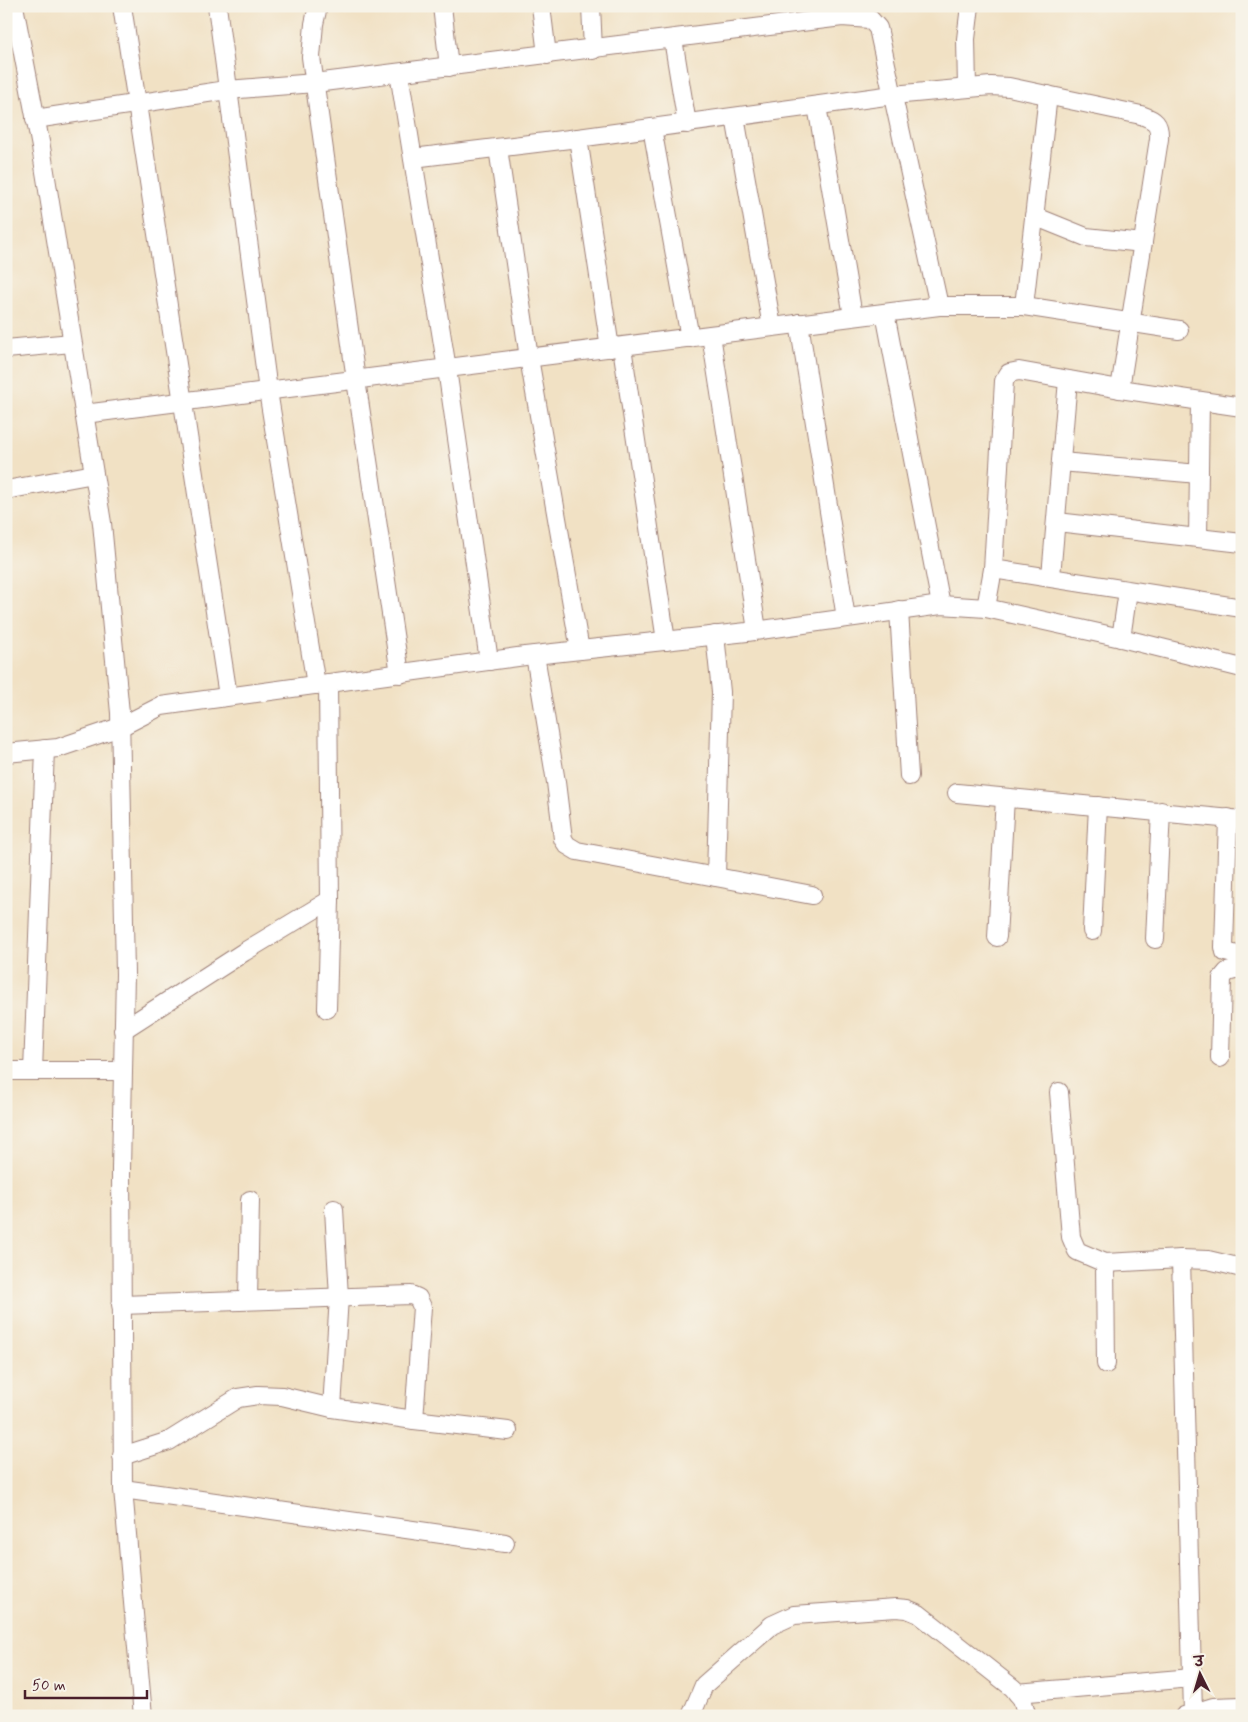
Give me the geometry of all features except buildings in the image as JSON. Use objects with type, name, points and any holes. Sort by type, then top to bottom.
[{"type":"street","points":[[14,6],[35,119],[102,523],[120,727],[123,1030],[122,1456],[123,1489],[143,1716]]},
{"type":"street","points":[[122,6],[228,696]]},
{"type":"street","points":[[217,6],[268,391],[322,684],[330,900],[327,1009]]},
{"type":"street","points":[[318,6],[312,50],[315,83],[356,380],[400,674]]},
{"type":"street","points":[[442,6],[448,67]]},
{"type":"street","points":[[541,6],[547,55]]},
{"type":"street","points":[[591,6],[593,50]]},
{"type":"street","points":[[967,88],[966,39],[970,6]]},
{"type":"street","points":[[35,119],[227,90],[315,83],[593,50],[842,12],[870,19],[878,28],[939,306]]},
{"type":"street","points":[[673,39],[687,124]]},
{"type":"street","points":[[399,73],[447,368],[489,661]]},
{"type":"street","points":[[413,158],[687,124],[893,95],[967,88],[1010,87],[1140,115],[1155,120],[1160,127],[1120,389]]},
{"type":"street","points":[[1024,306],[1048,95]]},
{"type":"street","points":[[817,106],[853,316]]},
{"type":"street","points":[[734,117],[772,326]]},
{"type":"street","points":[[652,128],[690,338]]},
{"type":"street","points":[[578,138],[666,641]]},
{"type":"street","points":[[498,148],[529,358],[580,650]]},
{"type":"street","points":[[1034,216],[1086,237],[1143,243]]},
{"type":"street","points":[[84,414],[939,306],[1024,306],[1179,330]]},
{"type":"street","points":[[885,313],[941,606]]},
{"type":"street","points":[[799,323],[846,618]]},
{"type":"street","points":[[711,335],[756,630]]},
{"type":"street","points":[[6,349],[72,343]]},
{"type":"street","points":[[986,608],[993,568],[1004,381],[1009,373],[1019,371],[1120,389],[1242,407]]},
{"type":"street","points":[[1051,576],[1068,380]]},
{"type":"street","points":[[1198,538],[1200,401]]},
{"type":"street","points":[[1061,462],[1199,474]]},
{"type":"street","points":[[6,490],[94,474]]},
{"type":"street","points":[[1057,522],[1242,543]]},
{"type":"street","points":[[993,568],[1242,608]]},
{"type":"street","points":[[1121,638],[1128,591]]},
{"type":"street","points":[[6,753],[58,748],[120,727],[161,706],[535,655],[666,641],[941,606],[986,608],[1121,638],[1242,668]]},
{"type":"street","points":[[899,610],[909,776]]},
{"type":"street","points":[[715,635],[721,692],[716,877]]},
{"type":"street","points":[[535,655],[556,782],[563,839],[567,845],[577,851],[812,895]]},
{"type":"street","points":[[34,1071],[45,749]]},
{"type":"street","points":[[956,793],[1235,819],[1224,947],[1226,952],[1242,956]]},
{"type":"street","points":[[997,937],[1005,798]]},
{"type":"street","points":[[1092,931],[1098,806]]},
{"type":"street","points":[[1155,940],[1161,811]]},
{"type":"street","points":[[123,1030],[252,947],[330,900]]},
{"type":"street","points":[[1220,1058],[1222,978],[1227,972],[1242,968]]},
{"type":"street","points":[[6,1071],[123,1071]]},
{"type":"street","points":[[1059,1092],[1071,1237],[1077,1251],[1105,1263],[1181,1259],[1208,1260],[1242,1268]]},
{"type":"street","points":[[248,1300],[250,1200]]},
{"type":"street","points":[[332,1408],[339,1297],[334,1209]]},
{"type":"street","points":[[1181,1259],[1192,1678],[1188,1714],[1214,1707],[1242,1706]]},
{"type":"street","points":[[1105,1263],[1106,1364]]},
{"type":"street","points":[[121,1305],[411,1295],[418,1298],[422,1307],[414,1420]]},
{"type":"street","points":[[122,1456],[169,1441],[238,1398],[258,1395],[282,1396],[332,1408],[414,1420],[508,1431]]},
{"type":"street","points":[[123,1489],[505,1543]]},
{"type":"street","points":[[691,1716],[704,1685],[715,1673],[772,1624],[794,1615],[907,1609],[919,1614],[1017,1693],[1022,1700],[1027,1716]]},
{"type":"street","points":[[1017,1693],[1192,1678]]}]
